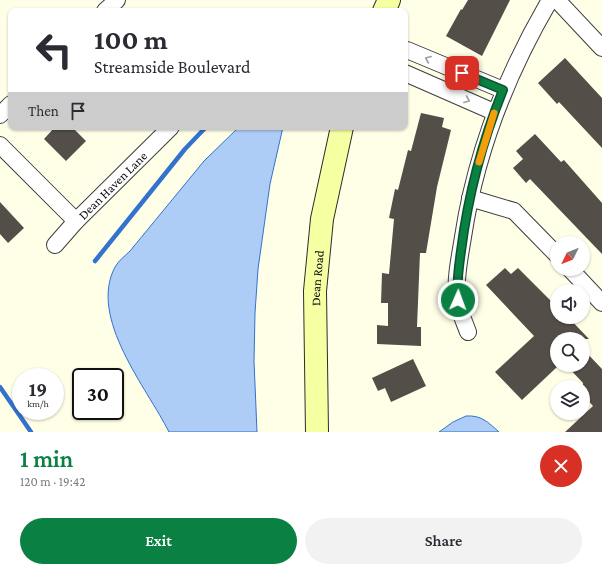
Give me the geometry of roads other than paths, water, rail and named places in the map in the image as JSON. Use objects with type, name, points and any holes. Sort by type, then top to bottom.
[{"type":"street","points":[[108,8],[116,0]]},
{"type":"street","points":[[468,332],[457,295],[460,259],[470,198],[494,112],[526,42],[550,0]]},
{"type":"street","points":[[557,0],[602,48]]},
{"type":"street","points":[[408,50],[503,90]]},
{"type":"street","points":[[408,74],[494,112]]},
{"type":"street","points":[[0,115],[8,107]]},
{"type":"street","name":"Dean Haven Lane","points":[[55,245],[76,221],[168,130]]},
{"type":"street","name":"Dean Road","points":[[317,432],[315,291],[322,219],[341,130]]},
{"type":"street","points":[[0,145],[76,221]]},
{"type":"street","points":[[470,198],[514,210],[550,248]]},
{"type":"street","points":[[577,276],[602,303]]},
{"type":"water","points":[[236,130],[282,130],[270,184],[258,269],[254,361],[257,432],[169,432],[124,352],[114,330],[109,308],[109,287],[118,262],[130,251],[204,161]]},
{"type":"water","points":[[466,416],[480,418],[488,422],[499,432],[439,432],[453,422]]},
{"type":"waterway","points":[[95,261],[185,149],[203,130]]},
{"type":"waterway","points":[[0,387],[31,432]]}]
